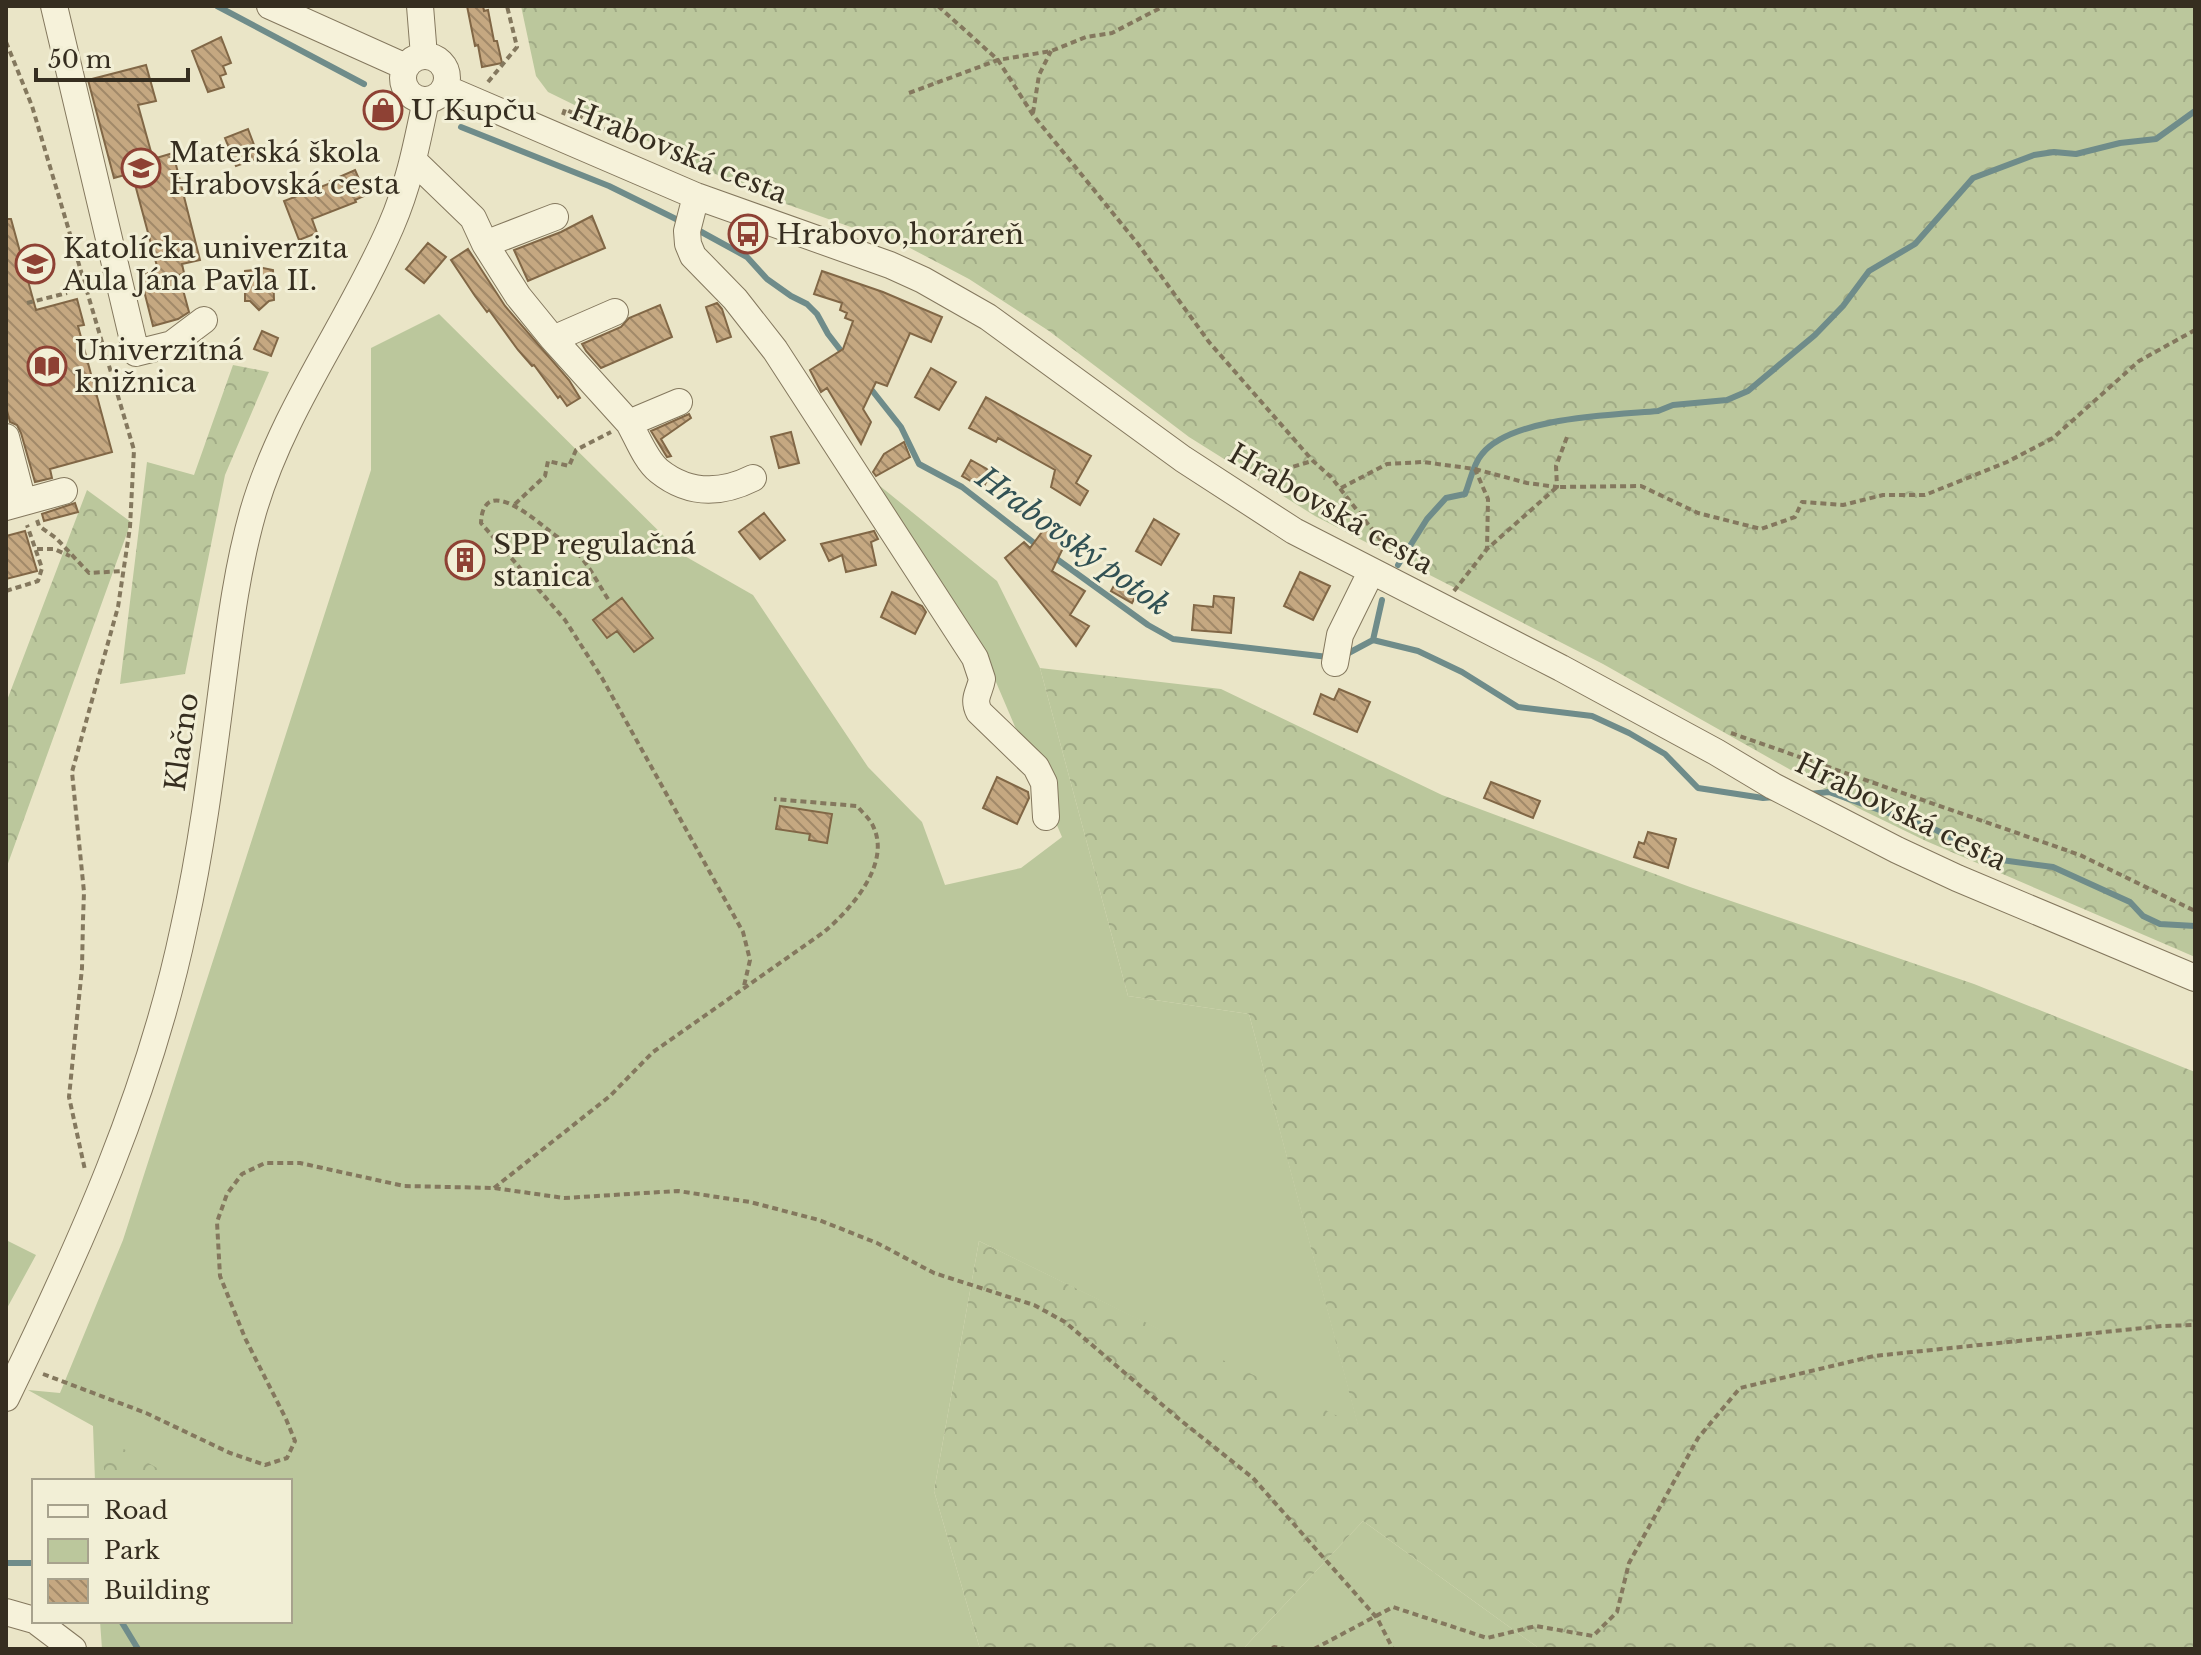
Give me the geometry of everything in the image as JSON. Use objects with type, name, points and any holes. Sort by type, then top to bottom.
[{"type":"street","points":[[54,6],[136,353],[172,344],[204,320]]},
{"type":"street","points":[[270,6],[415,61]]},
{"type":"street","points":[[415,61],[420,6]]},
{"type":"street","points":[[432,56],[444,66],[447,73],[435,94],[418,99],[406,89],[403,74],[415,61],[432,56]]},
{"type":"street","name":"Klačno","points":[[6,1398],[107,1181],[136,1102],[169,993],[199,851],[234,598],[260,489],[318,363],[372,267],[390,228],[435,94]]},
{"type":"street","name":"Hrabovská cesta","points":[[435,94],[691,214],[890,265],[923,280],[988,317],[1261,512],[1378,568],[1810,805],[1957,878],[2195,978]]},
{"type":"street","points":[[414,161],[473,218],[485,244],[518,296],[629,423],[657,470],[689,487],[716,491],[753,478]]},
{"type":"street","points":[[691,214],[688,244],[693,256],[735,299],[775,350],[975,658],[982,679],[975,705],[1036,767],[1044,783],[1046,817]]},
{"type":"street","points":[[485,244],[555,217]]},
{"type":"street","points":[[553,339],[615,312]]},
{"type":"street","points":[[629,423],[679,402]]},
{"type":"street","points":[[6,437],[19,508],[64,491]]},
{"type":"street","points":[[1336,657],[1340,635],[1378,568]]},
{"type":"street","points":[[6,1612],[32,1620]]},
{"type":"street","points":[[38,1623],[73,1649]]},
{"type":"path","points":[[481,89],[517,47],[507,6]]},
{"type":"path","points":[[938,6],[998,60],[1033,115],[1138,244],[1209,342],[1313,461],[1341,488],[1382,542],[1378,568]]},
{"type":"path","points":[[909,93],[998,60],[1051,51],[1086,37],[1112,33],[1164,6]]},
{"type":"path","points":[[6,42],[32,106],[134,450],[130,527],[118,607],[72,772],[84,906],[82,968],[69,1097],[85,1172]]},
{"type":"path","points":[[1033,115],[1039,75],[1051,51]]},
{"type":"path","points":[[27,303],[67,293]]},
{"type":"path","points":[[1341,488],[1387,464],[1423,462],[1475,469],[1527,483],[1557,487],[1641,486],[1698,513],[1761,529],[1795,517],[1802,502],[1843,505],[1883,495],[1925,495],[2007,462],[2053,438],[2139,361],[2195,330]]},
{"type":"path","points":[[515,504],[545,476],[548,461],[569,466],[576,450],[629,423]]},
{"type":"path","points":[[1557,487],[1556,466],[1567,437]]},
{"type":"path","points":[[1245,481],[1313,461]]},
{"type":"path","points":[[1475,469],[1488,499],[1487,549]]},
{"type":"path","points":[[1450,596],[1487,549],[1557,487]]},
{"type":"path","points":[[608,599],[579,554],[515,504],[494,502],[485,506],[481,523],[565,620],[602,678],[743,932],[750,960],[744,986]]},
{"type":"path","points":[[19,508],[56,538],[89,573],[123,571]]},
{"type":"path","points":[[6,591],[38,581],[42,568],[30,529],[19,508]]},
{"type":"path","points":[[37,549],[54,549],[72,556]]},
{"type":"path","points":[[1724,732],[1735,733],[2080,855],[2195,911]]},
{"type":"path","points":[[494,1188],[610,1096],[653,1052],[847,913],[870,878],[877,851],[874,826],[857,806],[774,799]]},
{"type":"path","points":[[22,1366],[146,1413],[230,1453],[265,1465],[287,1458],[295,1441],[245,1338],[220,1276],[217,1222],[227,1194],[242,1174],[265,1163],[300,1163],[404,1186],[494,1188],[564,1198],[678,1191],[750,1202],[819,1220],[877,1243],[934,1273],[1034,1305],[1065,1322],[1253,1478],[1377,1618],[1393,1649]]},
{"type":"path","points":[[1314,1649],[1393,1607],[1487,1638],[1536,1626],[1593,1636],[1617,1612],[1629,1563],[1698,1438],[1740,1388],[1874,1356],[2195,1325]]},
{"type":"path","points":[[1272,1649],[1285,1649]]},
{"type":"green space","points":[[521,6],[2195,6],[2195,957],[1926,841],[1858,808],[1603,664],[1315,516],[1189,437],[1049,331],[969,279],[910,248],[752,192],[548,92],[536,76]]},
{"type":"green space","points":[[439,314],[683,555],[753,595],[868,767],[922,822],[945,885],[1021,868],[1062,837],[993,675],[875,482],[997,581],[1040,668],[1128,996],[1249,1014],[1359,1428],[979,1241],[934,1491],[980,1649],[102,1649],[100,1623],[292,1623],[292,1479],[95,1479],[93,1426],[28,1390],[60,1393],[123,1240],[371,470],[371,348]]},
{"type":"green space","points":[[233,365],[269,372],[225,475],[185,674],[120,684],[147,462],[194,475]]},
{"type":"green space","points":[[87,490],[131,522],[6,869],[6,703]]},
{"type":"green space","points":[[1040,668],[1221,689],[1442,795],[1690,887],[1974,984],[2195,1072],[2195,1649],[1540,1649],[1363,1521],[1243,1649],[980,1649],[934,1491],[979,1241],[1358,1426],[1249,1014],[1128,996]]},
{"type":"green space","points":[[6,1240],[36,1255],[6,1310]]},
{"type":"green space","points":[[101,1436],[176,1479],[105,1479]]},
{"type":"green space","points":[[1363,1521],[1540,1649],[1243,1649]]},
{"type":"building","points":[[467,6],[483,6],[484,11],[488,10],[502,63],[482,67]]},
{"type":"building","points":[[221,37],[231,63],[223,66],[226,74],[220,76],[224,87],[208,92],[192,51]]},
{"type":"building","points":[[146,65],[156,101],[138,105],[153,159],[173,153],[200,260],[182,264],[184,273],[179,275],[189,312],[178,319],[153,326],[140,275],[158,270],[132,173],[114,178],[88,80]]},
{"type":"building","points":[[248,129],[259,158],[236,166],[225,138]]},
{"type":"building","points":[[355,170],[366,195],[312,219],[317,233],[299,240],[284,201]]},
{"type":"building","points":[[592,216],[605,248],[528,281],[514,250]]},
{"type":"building","name":"Katolícka univerzita Aula Jána Pavla II.","points":[[6,219],[11,219],[36,310],[77,299],[84,325],[78,326],[112,452],[50,469],[52,478],[35,482],[21,433],[17,425],[10,422],[6,407]]},
{"type":"building","points":[[428,243],[446,257],[424,283],[406,269]]},
{"type":"building","points":[[468,249],[505,306],[569,380],[580,398],[567,406],[560,396],[558,398],[489,310],[487,312],[451,260]]},
{"type":"building","points":[[258,267],[273,270],[274,300],[259,310],[250,301],[245,301],[245,271]]},
{"type":"building","points":[[822,271],[942,317],[931,342],[910,333],[887,386],[876,382],[863,409],[871,422],[861,444],[827,388],[821,392],[810,370],[843,349],[853,321],[845,318],[847,313],[840,310],[842,303],[814,294]]},
{"type":"building","points":[[717,303],[731,337],[717,342],[706,307]]},
{"type":"building","points":[[660,305],[672,337],[601,368],[582,344],[621,327],[629,318]]},
{"type":"building","points":[[262,331],[278,338],[271,356],[254,349]]},
{"type":"building","points":[[931,368],[956,382],[939,410],[915,397]]},
{"type":"building","points":[[986,397],[1091,456],[1076,483],[1088,491],[1080,505],[1051,487],[1055,470],[998,438],[996,442],[969,428]]},
{"type":"building","points":[[689,414],[691,418],[661,439],[671,456],[667,457],[651,431]]},
{"type":"building","points":[[791,432],[799,463],[779,468],[771,437]]},
{"type":"building","points":[[904,442],[910,457],[876,476],[873,472],[884,454]]},
{"type":"building","points":[[971,460],[992,472],[983,488],[962,476]]},
{"type":"building","points":[[75,503],[78,512],[44,521],[42,514]]},
{"type":"building","points":[[764,513],[785,540],[760,559],[739,532]]},
{"type":"building","points":[[1154,519],[1179,534],[1161,565],[1136,551]]},
{"type":"building","points":[[1045,528],[1063,542],[1052,571],[1085,591],[1070,615],[1089,626],[1076,646],[1005,558],[1024,542],[1030,548]]},
{"type":"building","points":[[25,531],[37,571],[6,579],[6,536]]},
{"type":"building","points":[[874,531],[878,539],[871,542],[876,565],[846,572],[842,555],[829,561],[821,544]]},
{"type":"building","name":"SPP regulačná stanica","points":[[469,542],[482,555],[461,577],[448,565]]},
{"type":"building","points":[[1300,572],[1330,586],[1313,620],[1284,606]]},
{"type":"building","points":[[1118,578],[1139,589],[1132,603],[1111,591]]},
{"type":"building","points":[[892,592],[922,606],[926,612],[915,634],[881,617]]},
{"type":"building","points":[[1214,596],[1234,598],[1231,633],[1192,630],[1194,605],[1213,607]]},
{"type":"building","points":[[622,598],[653,638],[634,652],[617,631],[607,638],[593,620]]},
{"type":"building","points":[[1339,689],[1370,702],[1357,732],[1314,714],[1321,694],[1334,700]]},
{"type":"building","points":[[997,777],[1028,792],[1029,798],[1017,824],[983,808]]},
{"type":"building","points":[[1491,782],[1540,801],[1533,818],[1484,798]]},
{"type":"building","points":[[780,806],[832,814],[827,843],[809,840],[810,834],[776,829]]},
{"type":"building","points":[[1648,832],[1676,839],[1668,868],[1634,857],[1639,842],[1644,844]]},
{"type":"waterway","name":"Hrabovský potok","points":[[217,6],[364,84]]},
{"type":"waterway","points":[[1398,565],[1427,519],[1446,498],[1465,494],[1479,458],[1496,442],[1539,425],[1727,400],[1748,391],[1815,335],[1843,306],[1869,271],[1915,244],[1973,178],[2034,155],[2054,152],[2076,154],[2120,143],[2156,139],[2195,111]]},
{"type":"waterway","name":"Hrabovský potok","points":[[461,127],[609,186],[682,222]]},
{"type":"waterway","name":"Hrabovský potok","points":[[696,229],[747,257],[767,279],[807,304],[845,356]]},
{"type":"waterway","name":"Hrabovský potok","points":[[867,384],[901,427],[919,464],[962,487],[1038,546]]},
{"type":"waterway","name":"Hrabovský potok","points":[[1054,557],[1148,625],[1173,639],[1328,657]]},
{"type":"waterway","points":[[1373,640],[1382,600]]},
{"type":"waterway","name":"Hrabovský potok","points":[[1343,656],[1373,640],[1418,651],[1462,672],[1518,707],[1592,716],[1629,733],[1665,754],[1698,788],[1774,797]]},
{"type":"waterway","name":"Hrabovský potok","points":[[1809,794],[1829,792],[1936,830],[1994,859],[2053,867],[2130,902],[2143,916],[2160,924],[2195,926]]},
{"type":"waterway","points":[[6,1563],[32,1563]]},
{"type":"waterway","points":[[122,1623],[138,1649]]},
{"type":"place","name":"U Kupču","points":[[383,110]]},
{"type":"place","name":"Materská škola Hrabovská cesta","points":[[141,168]]},
{"type":"place","name":"Hrabovo,horáreň","points":[[748,234]]},
{"type":"place","name":"Katolícka univerzita Aula Jána Pavla II.","points":[[35,264]]},
{"type":"place","name":"Univerzitná knižnica","points":[[47,366]]},
{"type":"place","name":"SPP regulačná stanica","points":[[465,560]]}]
